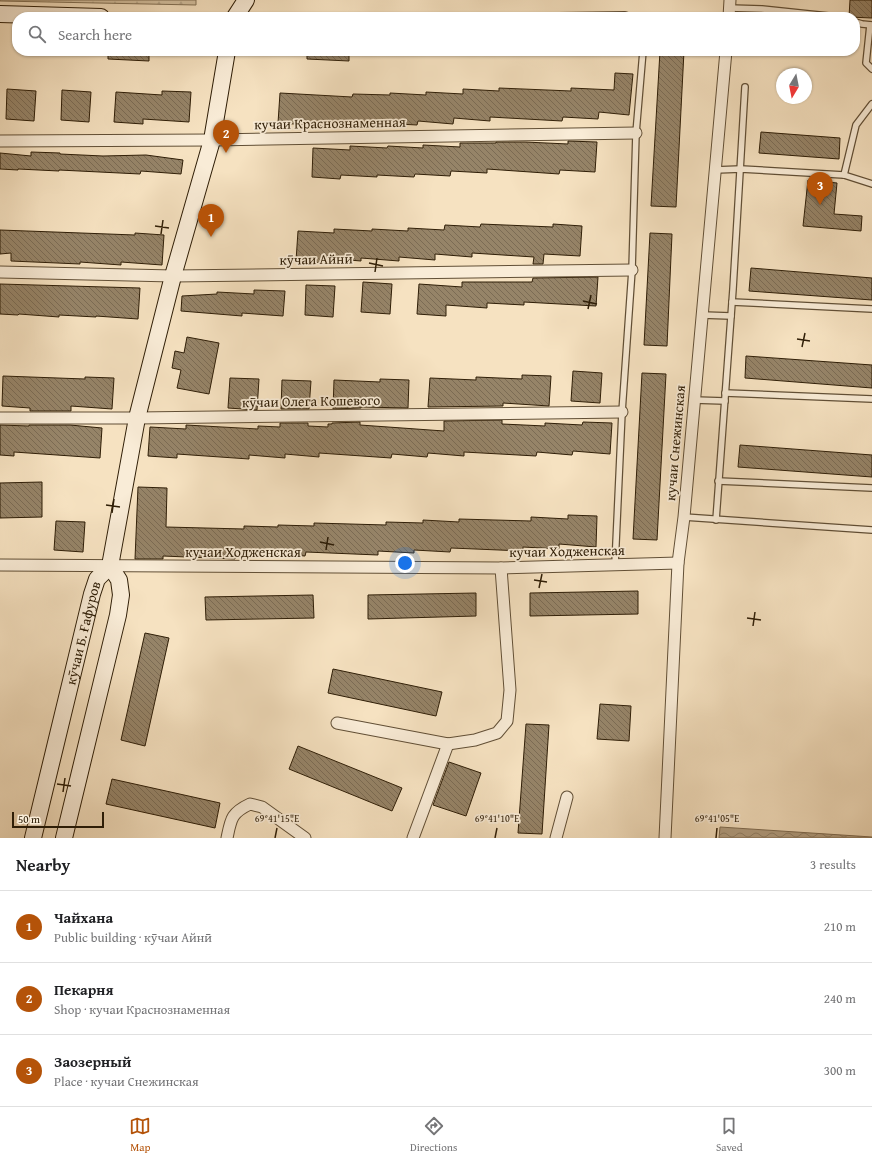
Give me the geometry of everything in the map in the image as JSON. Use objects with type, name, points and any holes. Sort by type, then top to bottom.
[{"type":"main road","points":[[238,12],[246,0]]},
{"type":"main road","points":[[0,14],[12,14]]},
{"type":"main road","points":[[110,566],[138,418],[173,276],[212,140],[226,56]]},
{"type":"main road","name":"кӯчаи Б. Ғафуров","points":[[33,838],[92,594],[97,579],[110,566],[119,580],[121,595],[118,615],[64,838]]},
{"type":"street","name":"кучаи Снежинская","points":[[665,838],[678,563],[684,517],[726,56]]},
{"type":"street","name":"кучаи Краснознаменная","points":[[0,141],[212,140],[636,134]]},
{"type":"street","name":"кӯчаи Айнӣ","points":[[0,272],[173,276],[632,270]]},
{"type":"street","name":"кӯчаи Олега Кошевого","points":[[0,418],[138,418],[622,412]]},
{"type":"street","name":"кучаи Ходженская","points":[[0,565],[500,568],[678,563]]},
{"type":"street","points":[[337,723],[448,744],[475,740],[497,733],[507,721],[510,690],[500,568]]},
{"type":"street","points":[[413,838],[448,744]]},
{"type":"street","points":[[556,838],[567,797]]},
{"type":"street","points":[[227,838],[231,819],[239,810],[250,804],[262,807],[305,838]]},
{"type":"lane","points":[[729,8],[790,12]]},
{"type":"lane","points":[[860,23],[871,25],[866,64],[872,69]]},
{"type":"lane","points":[[615,565],[622,412],[632,270],[636,134],[643,56]]},
{"type":"lane","points":[[716,520],[741,169],[745,87]]},
{"type":"lane","points":[[844,175],[856,125],[872,104]]},
{"type":"lane","points":[[715,170],[741,169],[844,175],[872,184]]},
{"type":"lane","points":[[732,302],[872,309]]},
{"type":"lane","points":[[702,315],[731,316]]},
{"type":"lane","points":[[725,393],[872,399]]},
{"type":"lane","points":[[694,400],[725,401]]},
{"type":"lane","points":[[718,481],[872,488]]},
{"type":"lane","points":[[684,517],[872,530]]},
{"type":"green space","points":[[196,0],[196,5],[0,1]]},
{"type":"water","points":[[720,827],[872,837],[872,838],[719,838]]},
{"type":"building","points":[[850,0],[872,0],[872,18],[860,17],[860,12],[849,12]]},
{"type":"building","points":[[108,56],[149,56],[149,61],[108,59]]},
{"type":"building","points":[[307,56],[349,56],[349,61],[307,59]]},
{"type":"building","points":[[660,56],[684,56],[676,207],[651,206]]},
{"type":"building","points":[[615,73],[633,74],[629,115],[599,112],[598,119],[563,117],[562,121],[490,117],[490,121],[454,118],[453,124],[418,121],[417,125],[344,123],[343,127],[278,123],[280,93],[352,97],[353,94],[390,95],[390,93],[426,95],[426,92],[463,94],[463,89],[499,91],[499,88],[571,91],[571,88],[614,90]]},
{"type":"building","points":[[7,89],[36,91],[34,121],[6,119]]},
{"type":"building","points":[[62,90],[91,92],[89,122],[61,120]]},
{"type":"building","points":[[162,91],[191,92],[189,122],[143,119],[143,124],[114,122],[116,92],[162,95]]},
{"type":"building","points":[[761,132],[840,138],[839,159],[759,153]]},
{"type":"building","points":[[568,141],[597,142],[595,172],[560,170],[559,174],[487,169],[487,173],[451,171],[450,176],[415,174],[414,177],[341,175],[340,179],[312,177],[313,148],[350,150],[350,146],[423,148],[423,145],[460,147],[460,143],[525,142],[568,144]]},
{"type":"building","points":[[31,152],[103,156],[146,155],[183,160],[181,174],[141,171],[140,174],[0,169],[0,153],[31,156]]},
{"type":"building","points":[[808,180],[837,183],[834,214],[862,216],[861,231],[803,226]]},
{"type":"building","points":[[481,224],[553,227],[553,224],[582,226],[580,256],[544,254],[543,264],[533,264],[534,257],[472,253],[472,257],[435,254],[435,260],[399,257],[399,261],[361,258],[361,261],[325,258],[325,263],[296,261],[298,231],[334,233],[334,229],[372,231],[372,229],[408,231],[408,228],[444,230],[445,225],[480,227]]},
{"type":"building","points":[[0,230],[164,235],[162,265],[121,262],[121,265],[80,262],[80,264],[11,261],[11,253],[0,254]]},
{"type":"building","points":[[650,233],[672,234],[667,346],[644,345]]},
{"type":"building","points":[[751,268],[872,278],[872,300],[749,291]]},
{"type":"building","points":[[598,277],[596,306],[524,302],[524,305],[487,303],[487,308],[446,305],[446,316],[417,314],[419,284],[462,287],[462,282],[532,282],[533,278]]},
{"type":"building","points":[[363,282],[392,284],[390,314],[361,312]]},
{"type":"building","points":[[0,284],[140,288],[138,319],[96,316],[59,315],[59,317],[0,314]]},
{"type":"building","points":[[306,285],[335,286],[333,317],[305,315]]},
{"type":"building","points":[[254,290],[285,291],[283,316],[242,313],[242,316],[181,311],[182,296],[217,294],[217,292],[254,294]]},
{"type":"building","points":[[187,337],[219,343],[209,394],[177,388],[181,370],[172,368],[175,351],[184,353]]},
{"type":"building","points":[[746,356],[872,365],[872,388],[745,378]]},
{"type":"building","points":[[573,371],[602,373],[600,403],[571,401]]},
{"type":"building","points":[[642,373],[666,374],[657,540],[633,539]]},
{"type":"building","points":[[522,375],[551,376],[549,406],[503,403],[503,406],[428,407],[430,378],[476,380],[476,377],[522,379]]},
{"type":"building","points":[[3,376],[85,379],[85,377],[114,378],[112,409],[71,406],[71,411],[30,411],[30,408],[2,406]]},
{"type":"building","points":[[230,378],[259,379],[257,410],[228,408]]},
{"type":"building","points":[[380,379],[409,380],[408,408],[361,407],[333,409],[334,380],[380,382]]},
{"type":"building","points":[[282,380],[311,381],[309,409],[281,409]]},
{"type":"building","points":[[502,420],[502,424],[545,426],[545,423],[582,425],[583,422],[612,423],[610,454],[573,451],[572,455],[537,452],[536,456],[464,452],[464,456],[428,453],[427,457],[392,454],[391,458],[319,453],[319,457],[285,454],[285,458],[249,455],[249,459],[177,454],[177,458],[148,456],[150,427],[186,429],[186,425],[258,429],[258,426],[280,427],[280,423],[308,423],[308,426],[328,427],[328,424],[332,423],[360,422],[360,425],[444,431],[444,421]]},
{"type":"building","points":[[0,425],[70,425],[102,428],[100,458],[14,452],[14,456],[0,455]]},
{"type":"building","points":[[740,445],[872,455],[872,477],[738,467]]},
{"type":"building","points":[[42,482],[42,517],[0,518],[0,483]]},
{"type":"building","points":[[138,487],[167,488],[166,527],[244,529],[244,526],[314,526],[314,523],[386,525],[386,522],[423,523],[423,520],[459,522],[459,519],[531,521],[531,517],[568,519],[568,515],[597,516],[596,547],[559,544],[559,549],[523,547],[523,551],[451,548],[450,552],[414,550],[414,553],[378,551],[378,555],[306,552],[305,556],[271,554],[271,557],[236,555],[235,559],[163,556],[163,559],[135,559]]},
{"type":"building","points":[[56,521],[85,522],[83,552],[54,550]]},
{"type":"building","points":[[638,591],[638,614],[530,616],[530,593]]},
{"type":"building","points":[[476,593],[476,616],[368,619],[368,595]]},
{"type":"building","points":[[313,595],[314,618],[206,620],[205,597]]},
{"type":"building","points":[[145,633],[169,638],[145,746],[121,740]]},
{"type":"building","points":[[333,669],[442,692],[436,716],[328,693]]},
{"type":"building","points":[[600,704],[631,706],[629,741],[597,739]]},
{"type":"building","points":[[526,724],[549,725],[542,834],[518,833]]},
{"type":"building","points":[[298,746],[402,788],[392,811],[289,769]]},
{"type":"building","points":[[449,762],[481,773],[466,816],[433,805]]},
{"type":"building","points":[[112,779],[220,803],[215,828],[106,804]]},
{"type":"place","name":"Пекарня","points":[[226,153]]},
{"type":"place","name":"Заозерный","points":[[820,205]]},
{"type":"place","name":"Чайхана","points":[[211,237]]}]
